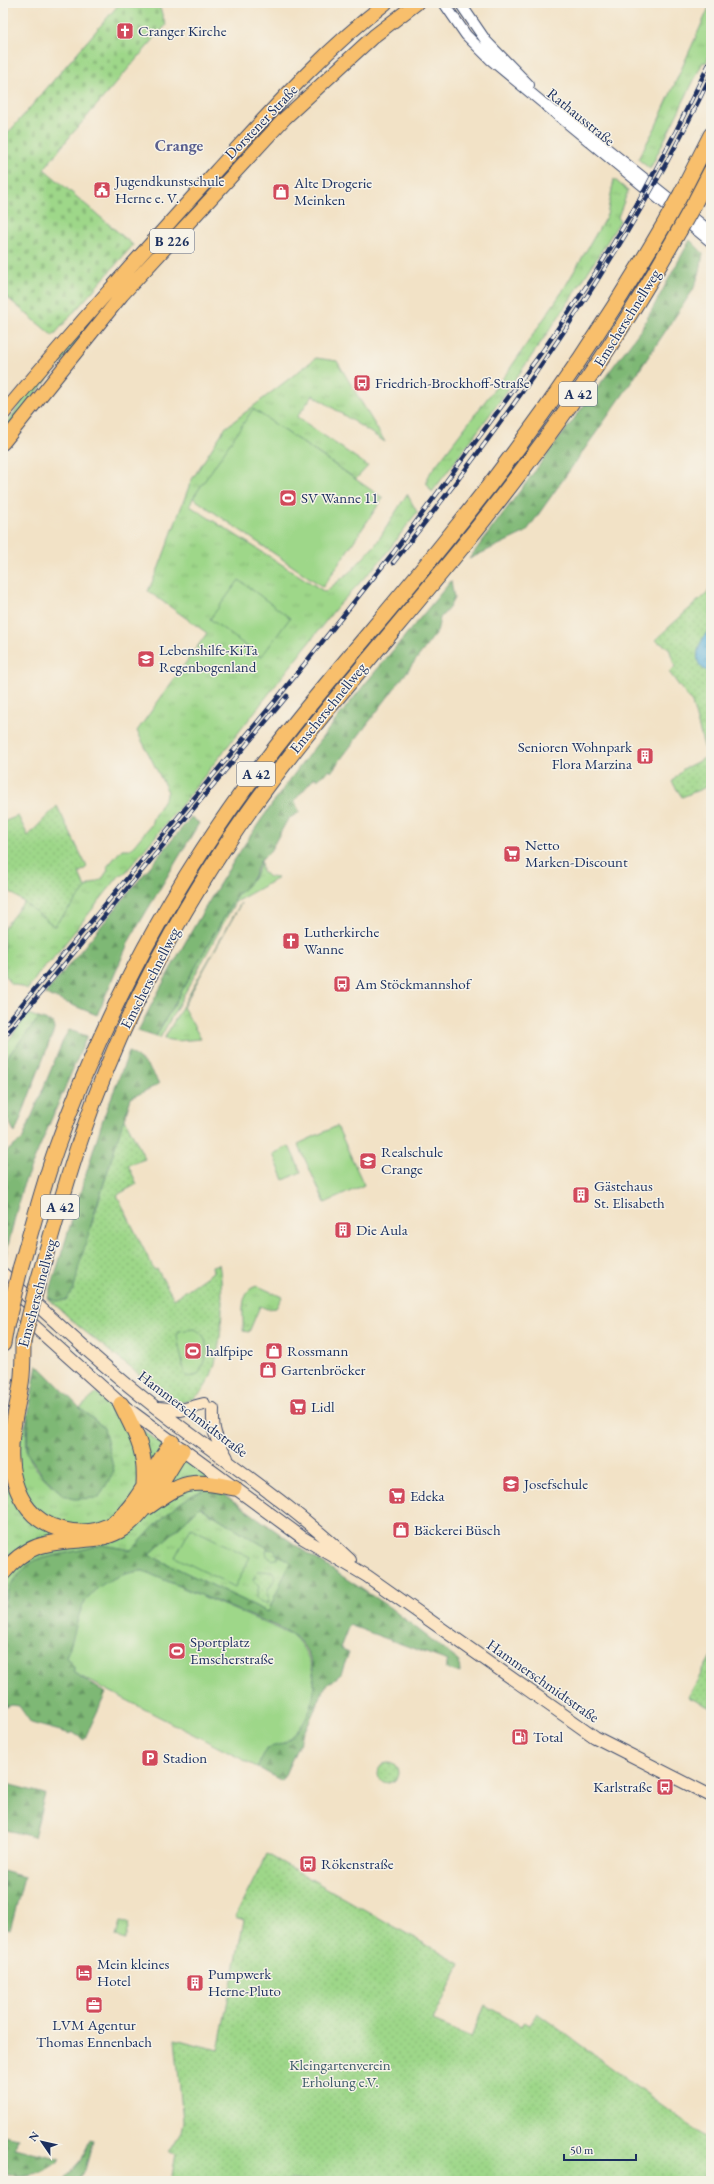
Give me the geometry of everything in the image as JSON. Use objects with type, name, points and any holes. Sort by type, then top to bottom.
[{"type":"highway","name":"Emscherschnellweg","points":[[3,1344],[20,1269],[56,1150],[100,1041],[164,915],[197,859],[241,794],[329,679],[436,552],[516,451],[573,370],[622,297],[681,194],[711,134]]},
{"type":"highway","name":"Emscherschnellweg","points":[[3,1435],[37,1285],[84,1128],[125,1026],[153,970],[194,896],[252,808],[337,697],[463,546],[527,463],[587,381],[635,306],[679,231],[711,171]]},
{"type":"highway","points":[[23,1342],[22,1376],[12,1439],[11,1458],[17,1489],[34,1514],[45,1522],[76,1532],[102,1528],[114,1523],[127,1511],[144,1485],[177,1446]]},
{"type":"highway","points":[[121,1404],[140,1442],[145,1467],[144,1485]]},
{"type":"highway","points":[[3,1573],[24,1552],[34,1548],[50,1542],[107,1536],[130,1523],[139,1513],[177,1446]]},
{"type":"highway","points":[[139,1513],[173,1489],[187,1484],[210,1483],[234,1488]]},
{"type":"main road","name":"Dorstener Straße","points":[[3,414],[120,277],[278,104],[322,58],[386,3]]},
{"type":"main road","name":"Dorstener Straße","points":[[3,443],[122,295],[285,118],[374,36],[417,3]]},
{"type":"main road","name":"Hammerschmidtstraße","points":[[3,1274],[110,1371],[156,1408],[301,1516],[367,1576]]},
{"type":"main road","name":"Hammerschmidtstraße","points":[[3,1298],[121,1404],[303,1538],[367,1576],[594,1737],[711,1796]]},
{"type":"main road","points":[[156,1408],[181,1410],[208,1406],[216,1440],[230,1462]]},
{"type":"main road","points":[[177,1446],[183,1428]]},
{"type":"main road","points":[[177,1446],[193,1436]]},
{"type":"street","name":"Rathausstraße","points":[[444,3],[466,35],[490,60],[711,242]]},
{"type":"street","name":"Rathausstraße","points":[[460,3],[486,41],[531,87],[711,232]]},
{"type":"green space","points":[[120,3],[158,3],[166,25],[71,135],[44,169],[133,245],[53,336],[3,294],[3,139]]},
{"type":"green space","points":[[711,3],[711,51],[706,63],[703,62],[650,169],[638,159],[655,128]]},
{"type":"green space","points":[[226,168],[228,170],[176,226],[175,225]]},
{"type":"green space","points":[[614,179],[628,191],[618,217],[620,221],[576,291],[530,359],[432,492],[427,484],[427,477],[509,370],[562,292],[607,215]]},
{"type":"green space","points":[[690,240],[703,253],[700,272],[693,290],[622,396],[526,532],[469,559],[642,328]]},
{"type":"green space","points":[[117,289],[120,291],[3,433],[3,429],[29,391]]},
{"type":"green space","points":[[316,358],[337,361],[385,442],[313,395],[297,417],[368,466],[356,479],[254,410],[193,498],[190,506],[325,592],[352,570],[376,544],[407,494],[417,512],[382,559],[336,608],[184,802],[125,873],[119,876],[50,962],[44,966],[28,989],[10,983],[5,974],[3,929],[24,902],[54,926],[89,885],[102,879],[108,870],[107,867],[122,849],[131,849],[151,825],[153,818],[168,792],[137,731],[207,633],[148,591],[159,567],[191,481],[225,428]]},
{"type":"green space","name":"SV Wanne 11","points":[[253,409],[383,498],[323,587],[193,498]]},
{"type":"green space","points":[[239,580],[290,618],[261,657],[210,619]]},
{"type":"green space","points":[[451,581],[454,598],[449,608],[440,618],[437,632],[331,772],[330,770],[317,780],[315,777],[294,801],[300,812],[288,819],[269,853],[261,859],[250,883],[238,893],[156,1036],[138,1031],[196,923],[261,820],[329,728]]},
{"type":"green space","points":[[711,589],[711,785],[682,797],[672,782],[683,769],[707,757],[692,703],[669,672],[675,667],[669,648],[655,640]]},
{"type":"green space","points":[[57,806],[87,867],[79,873],[85,887],[89,885],[54,926],[3,886],[3,822],[18,816],[28,836]]},
{"type":"green space","points":[[191,817],[199,823],[130,939],[97,1015],[45,994]]},
{"type":"green space","points":[[261,861],[262,871],[269,877],[278,878],[235,902],[160,1038],[138,1031],[156,1036],[238,893],[253,879]]},
{"type":"green space","points":[[241,903],[183,1007],[201,1039],[177,1041],[164,1039]]},
{"type":"green space","points":[[28,1014],[39,1018],[3,1062],[3,1048]]},
{"type":"green space","points":[[39,1018],[53,1023],[54,1030],[15,1133],[3,1110],[3,1062]]},
{"type":"green space","points":[[69,1030],[87,1036],[22,1188],[5,1258],[3,1256],[3,1154],[22,1140],[64,1038]]},
{"type":"green space","points":[[129,1052],[147,1066],[159,1084],[131,1098],[94,1214],[74,1289],[66,1300],[57,1301],[48,1298],[103,1119]]},
{"type":"green space","points":[[123,1121],[126,1121],[145,1159],[128,1165],[137,1184],[117,1195],[154,1270],[157,1269],[174,1299],[213,1272],[212,1266],[219,1264],[222,1298],[221,1321],[219,1344],[214,1366],[206,1385],[195,1397],[180,1402],[166,1396],[77,1325],[48,1298],[57,1301],[66,1300],[74,1289],[79,1266]]},
{"type":"green space","points":[[337,1126],[364,1185],[325,1203],[298,1144]]},
{"type":"green space","points":[[289,1146],[301,1172],[284,1180],[273,1154]]},
{"type":"green space","points":[[258,1286],[282,1297],[276,1308],[267,1309],[260,1306],[249,1332],[243,1331],[243,1304],[247,1292]]},
{"type":"green space","name":"halfpipe","points":[[194,1329],[200,1332],[204,1337],[206,1350],[198,1375],[189,1377],[185,1375],[177,1336],[179,1331]]},
{"type":"green space","points":[[37,1364],[80,1408],[104,1428],[114,1471],[99,1498],[74,1499],[63,1495],[43,1476],[27,1453],[28,1416]]},
{"type":"green space","points":[[97,1393],[138,1427],[213,1480],[221,1492],[178,1506],[132,1550],[103,1545],[35,1560],[10,1585],[4,1601],[3,1518],[9,1476],[28,1416],[26,1435],[28,1454],[31,1461],[47,1481],[60,1492],[74,1499],[104,1428],[80,1408]]},
{"type":"green space","points":[[210,1488],[221,1492],[304,1551],[389,1607],[459,1661],[460,1673],[445,1668],[448,1661],[349,1625],[340,1648],[349,1652],[341,1674],[325,1687],[282,1781],[257,1767],[267,1748],[285,1742],[295,1733],[303,1722],[309,1709],[313,1695],[313,1667],[308,1654],[301,1643],[288,1632],[143,1571],[134,1572],[107,1582],[91,1594],[81,1610],[71,1646],[66,1657],[74,1667],[74,1673],[106,1693],[84,1740],[72,1732],[71,1734],[31,1723],[19,1706],[12,1705],[3,1708],[3,1689],[7,1689],[8,1684],[3,1683],[3,1604],[10,1585],[25,1568],[35,1560],[103,1545],[132,1550],[177,1505],[199,1492]],"holes":[[[200,1507],[290,1562],[268,1612],[149,1555]]]},
{"type":"green space","points":[[200,1507],[291,1562],[268,1612],[149,1555]]},
{"type":"green space","points":[[191,1528],[250,1557],[235,1587],[175,1557]]},
{"type":"green space","points":[[266,1550],[274,1550],[279,1558],[272,1560],[267,1556]]},
{"type":"green space","points":[[143,1571],[291,1634],[309,1659],[313,1674],[314,1689],[312,1704],[306,1718],[297,1731],[285,1742],[267,1748],[257,1767],[74,1673],[74,1667],[66,1657],[85,1602],[91,1594],[106,1582],[134,1572]]},
{"type":"green space","points":[[259,1571],[272,1572],[276,1578],[268,1589],[268,1603],[261,1603],[256,1598],[259,1587],[253,1580]]},
{"type":"green space","points":[[711,1656],[711,1708],[688,1697]]},
{"type":"green space","points":[[384,1763],[392,1763],[398,1769],[398,1777],[392,1783],[384,1783],[378,1777],[378,1769]]},
{"type":"green space","points":[[3,1783],[45,1794],[34,1837],[3,1829]]},
{"type":"green space","name":"Kleingartenverein Erholung e.V.","points":[[267,1854],[460,1964],[433,2021],[471,2037],[485,2005],[521,2026],[524,2021],[530,2024],[537,2013],[711,2141],[711,2164],[702,2181],[171,2181],[176,2154],[169,2152],[181,2132],[183,2121],[175,2039],[218,2050],[244,1920],[235,1917]]},
{"type":"green space","points":[[3,1871],[24,1877],[10,1930],[3,1928]]},
{"type":"green space","points":[[120,1922],[129,1923],[125,1940],[116,1937]]},
{"type":"green space","points":[[3,2135],[18,2138],[15,2148],[61,2159],[48,2169],[34,2174],[19,2176],[3,2174]]},
{"type":"green space","points":[[90,2140],[93,2141],[85,2170],[78,2181],[63,2181],[81,2161]]},
{"type":"water","points":[[711,628],[711,672],[704,669],[699,664],[698,652],[703,638]]},
{"type":"railway","points":[[3,1027],[275,701],[393,553],[544,349],[596,272],[640,199],[711,60]]},
{"type":"railway","points":[[393,563],[438,506],[525,388],[606,267],[643,204],[711,75]]},
{"type":"railway","points":[[3,1038],[287,696]]},
{"type":"place","name":"Cranger Kirche","points":[[125,31]]},
{"type":"place","name":"Jugendkunstschule Herne e. V.","points":[[102,190]]},
{"type":"place","name":"Alte Drogerie Meinken","points":[[281,192]]},
{"type":"place","name":"Friedrich-Brockhoff-Straße","points":[[362,383]]},
{"type":"place","name":"SV Wanne 11","points":[[288,498]]},
{"type":"place","name":"Lebenshilfe-KiTa Regenbogenland","points":[[146,659]]},
{"type":"place","name":"Senioren Wohnpark Flora Marzina","points":[[645,756]]},
{"type":"place","name":"Netto Marken-Discount","points":[[512,854]]},
{"type":"place","name":"Lutherkirche Wanne","points":[[291,941]]},
{"type":"place","name":"Am Stöckmannshof","points":[[342,984]]},
{"type":"place","name":"Realschule Crange","points":[[368,1161]]},
{"type":"place","name":"Gästehaus St. Elisabeth","points":[[581,1195]]},
{"type":"place","name":"Die Aula","points":[[343,1230]]},
{"type":"place","name":"halfpipe","points":[[193,1351]]},
{"type":"place","name":"Rossmann","points":[[274,1351]]},
{"type":"place","name":"Gartenbröcker","points":[[268,1370]]},
{"type":"place","name":"Lidl","points":[[298,1407]]},
{"type":"place","name":"Josefschule","points":[[511,1484]]},
{"type":"place","name":"Edeka","points":[[397,1496]]},
{"type":"place","name":"Bäckerei Büsch","points":[[401,1530]]},
{"type":"place","name":"Sportplatz Emscherstraße","points":[[177,1651]]},
{"type":"place","name":"Total","points":[[520,1737]]},
{"type":"place","name":"Stadion","points":[[150,1758]]},
{"type":"place","name":"Karlstraße","points":[[665,1787]]},
{"type":"place","name":"Rökenstraße","points":[[308,1864]]},
{"type":"place","name":"Mein kleines Hotel","points":[[84,1973]]},
{"type":"place","name":"Pumpwerk Herne-Pluto","points":[[195,1983]]},
{"type":"place","name":"LVM Agentur Thomas Ennenbach","points":[[94,2005]]},
{"type":"district","name":"Crange","points":[[179,145]]}]
